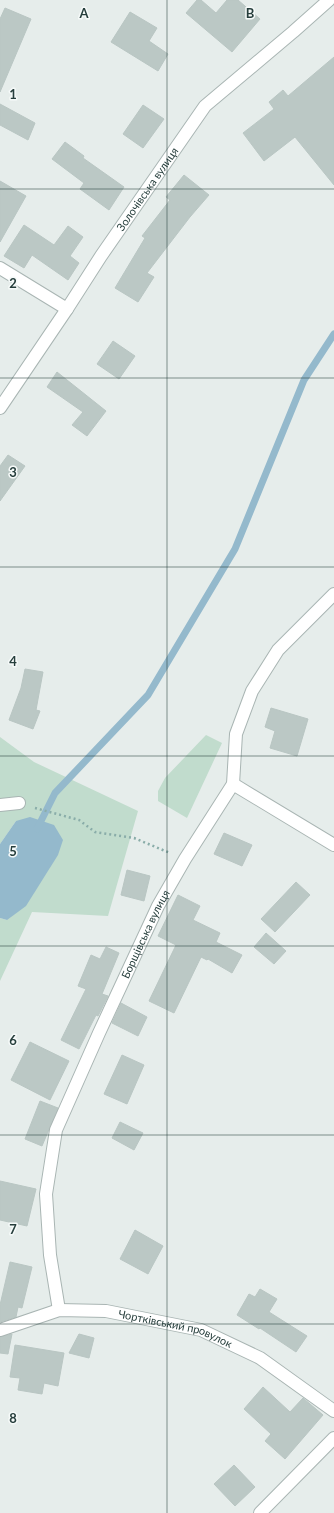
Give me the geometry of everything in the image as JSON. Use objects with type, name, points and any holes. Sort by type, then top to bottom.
[{"type":"street","name":"Золочівська вулиця","points":[[0,408],[101,256],[206,106],[294,32],[329,0]]},
{"type":"street","points":[[0,268],[67,309]]},
{"type":"street","name":"Борщівська вулиця","points":[[59,1310],[50,1255],[46,1194],[56,1130],[158,906],[185,859],[233,784],[236,734],[252,691],[278,650],[334,594]]},
{"type":"street","points":[[233,784],[334,845]]},
{"type":"street","points":[[0,805],[19,803]]},
{"type":"street","name":"Чортківський провулок","points":[[0,1330],[59,1310],[106,1311],[201,1330],[260,1358],[334,1411]]},
{"type":"street","points":[[260,1513],[334,1438]]},
{"type":"path","points":[[19,803],[79,820],[96,832],[134,838],[185,859]]},
{"type":"green space","points":[[206,735],[222,743],[187,818],[158,801],[158,791],[165,778]]},
{"type":"green space","points":[[0,737],[34,762],[138,811],[108,916],[32,912],[0,981],[0,918],[7,920],[16,821],[0,844]]},
{"type":"water","points":[[30,817],[54,825],[63,840],[58,855],[26,906],[7,920],[0,918],[0,844],[16,821]]},
{"type":"building","points":[[197,0],[201,0],[216,13],[227,0],[238,0],[260,19],[232,52],[186,13]]},
{"type":"building","points":[[5,8],[31,19],[0,92],[0,19]]},
{"type":"building","points":[[130,12],[157,28],[149,41],[168,54],[158,71],[111,42]]},
{"type":"building","points":[[334,57],[334,185],[295,137],[264,161],[243,133],[274,109],[269,102],[283,90],[288,96]]},
{"type":"building","points":[[0,104],[35,123],[28,140],[0,125]]},
{"type":"building","points":[[143,105],[164,119],[143,148],[123,134]]},
{"type":"building","points":[[65,142],[84,156],[83,158],[124,187],[109,210],[80,189],[84,183],[52,159]]},
{"type":"building","points":[[184,175],[209,195],[147,273],[154,277],[138,302],[115,288],[145,238],[142,236],[170,200],[166,197]]},
{"type":"building","points":[[0,181],[26,196],[0,242]]},
{"type":"building","points":[[24,225],[54,245],[68,226],[83,237],[70,256],[79,263],[68,280],[32,255],[24,268],[4,256]]},
{"type":"building","points":[[113,341],[135,356],[119,379],[97,364]]},
{"type":"building","points":[[57,372],[106,411],[87,436],[72,425],[83,412],[47,387]]},
{"type":"building","points":[[8,455],[25,466],[0,501],[0,466]]},
{"type":"building","points":[[25,669],[43,672],[36,710],[40,711],[33,729],[9,720],[21,688]]},
{"type":"building","points":[[271,708],[308,719],[297,756],[270,748],[275,731],[265,727]]},
{"type":"building","points":[[224,833],[252,845],[242,866],[214,854]]},
{"type":"building","points":[[127,870],[150,876],[144,901],[121,895]]},
{"type":"building","points":[[296,882],[310,895],[275,932],[261,919]]},
{"type":"building","points":[[178,895],[200,906],[193,920],[220,933],[216,942],[242,955],[232,973],[208,959],[207,960],[201,957],[174,1013],[149,1001],[176,945],[158,936]]},
{"type":"building","points":[[266,933],[286,951],[274,964],[254,947]]},
{"type":"building","points":[[106,947],[119,953],[102,994],[108,996],[98,1016],[96,1015],[79,1049],[61,1040],[86,989],[78,986],[91,955],[100,959]]},
{"type":"building","points":[[121,1003],[147,1017],[138,1036],[112,1023]]},
{"type":"building","points":[[30,1042],[69,1061],[50,1100],[11,1080]]},
{"type":"building","points":[[122,1055],[144,1065],[127,1104],[104,1094]]},
{"type":"building","points":[[40,1101],[58,1108],[42,1146],[25,1139]]},
{"type":"building","points":[[120,1122],[143,1133],[134,1150],[112,1138]]},
{"type":"building","points":[[0,1181],[36,1189],[27,1226],[0,1220]]},
{"type":"building","points":[[135,1230],[163,1246],[148,1274],[120,1259]]},
{"type":"building","points":[[10,1262],[32,1267],[22,1308],[18,1307],[16,1317],[0,1322],[0,1305]]},
{"type":"building","points":[[260,1289],[277,1299],[269,1312],[307,1336],[296,1352],[260,1328],[259,1329],[237,1315],[249,1294],[255,1297]]},
{"type":"building","points":[[12,1334],[8,1354],[0,1353],[0,1337]]},
{"type":"building","points":[[79,1334],[94,1338],[89,1358],[69,1353]]},
{"type":"building","points":[[15,1345],[64,1353],[58,1386],[44,1383],[42,1394],[18,1390],[20,1378],[10,1377]]},
{"type":"building","points":[[263,1387],[290,1412],[303,1398],[323,1415],[285,1459],[265,1441],[271,1434],[244,1409]]},
{"type":"building","points":[[234,1465],[255,1487],[235,1506],[214,1484]]},
{"type":"waterway","points":[[37,829],[55,793],[148,695],[235,549],[304,380],[334,334]]}]
